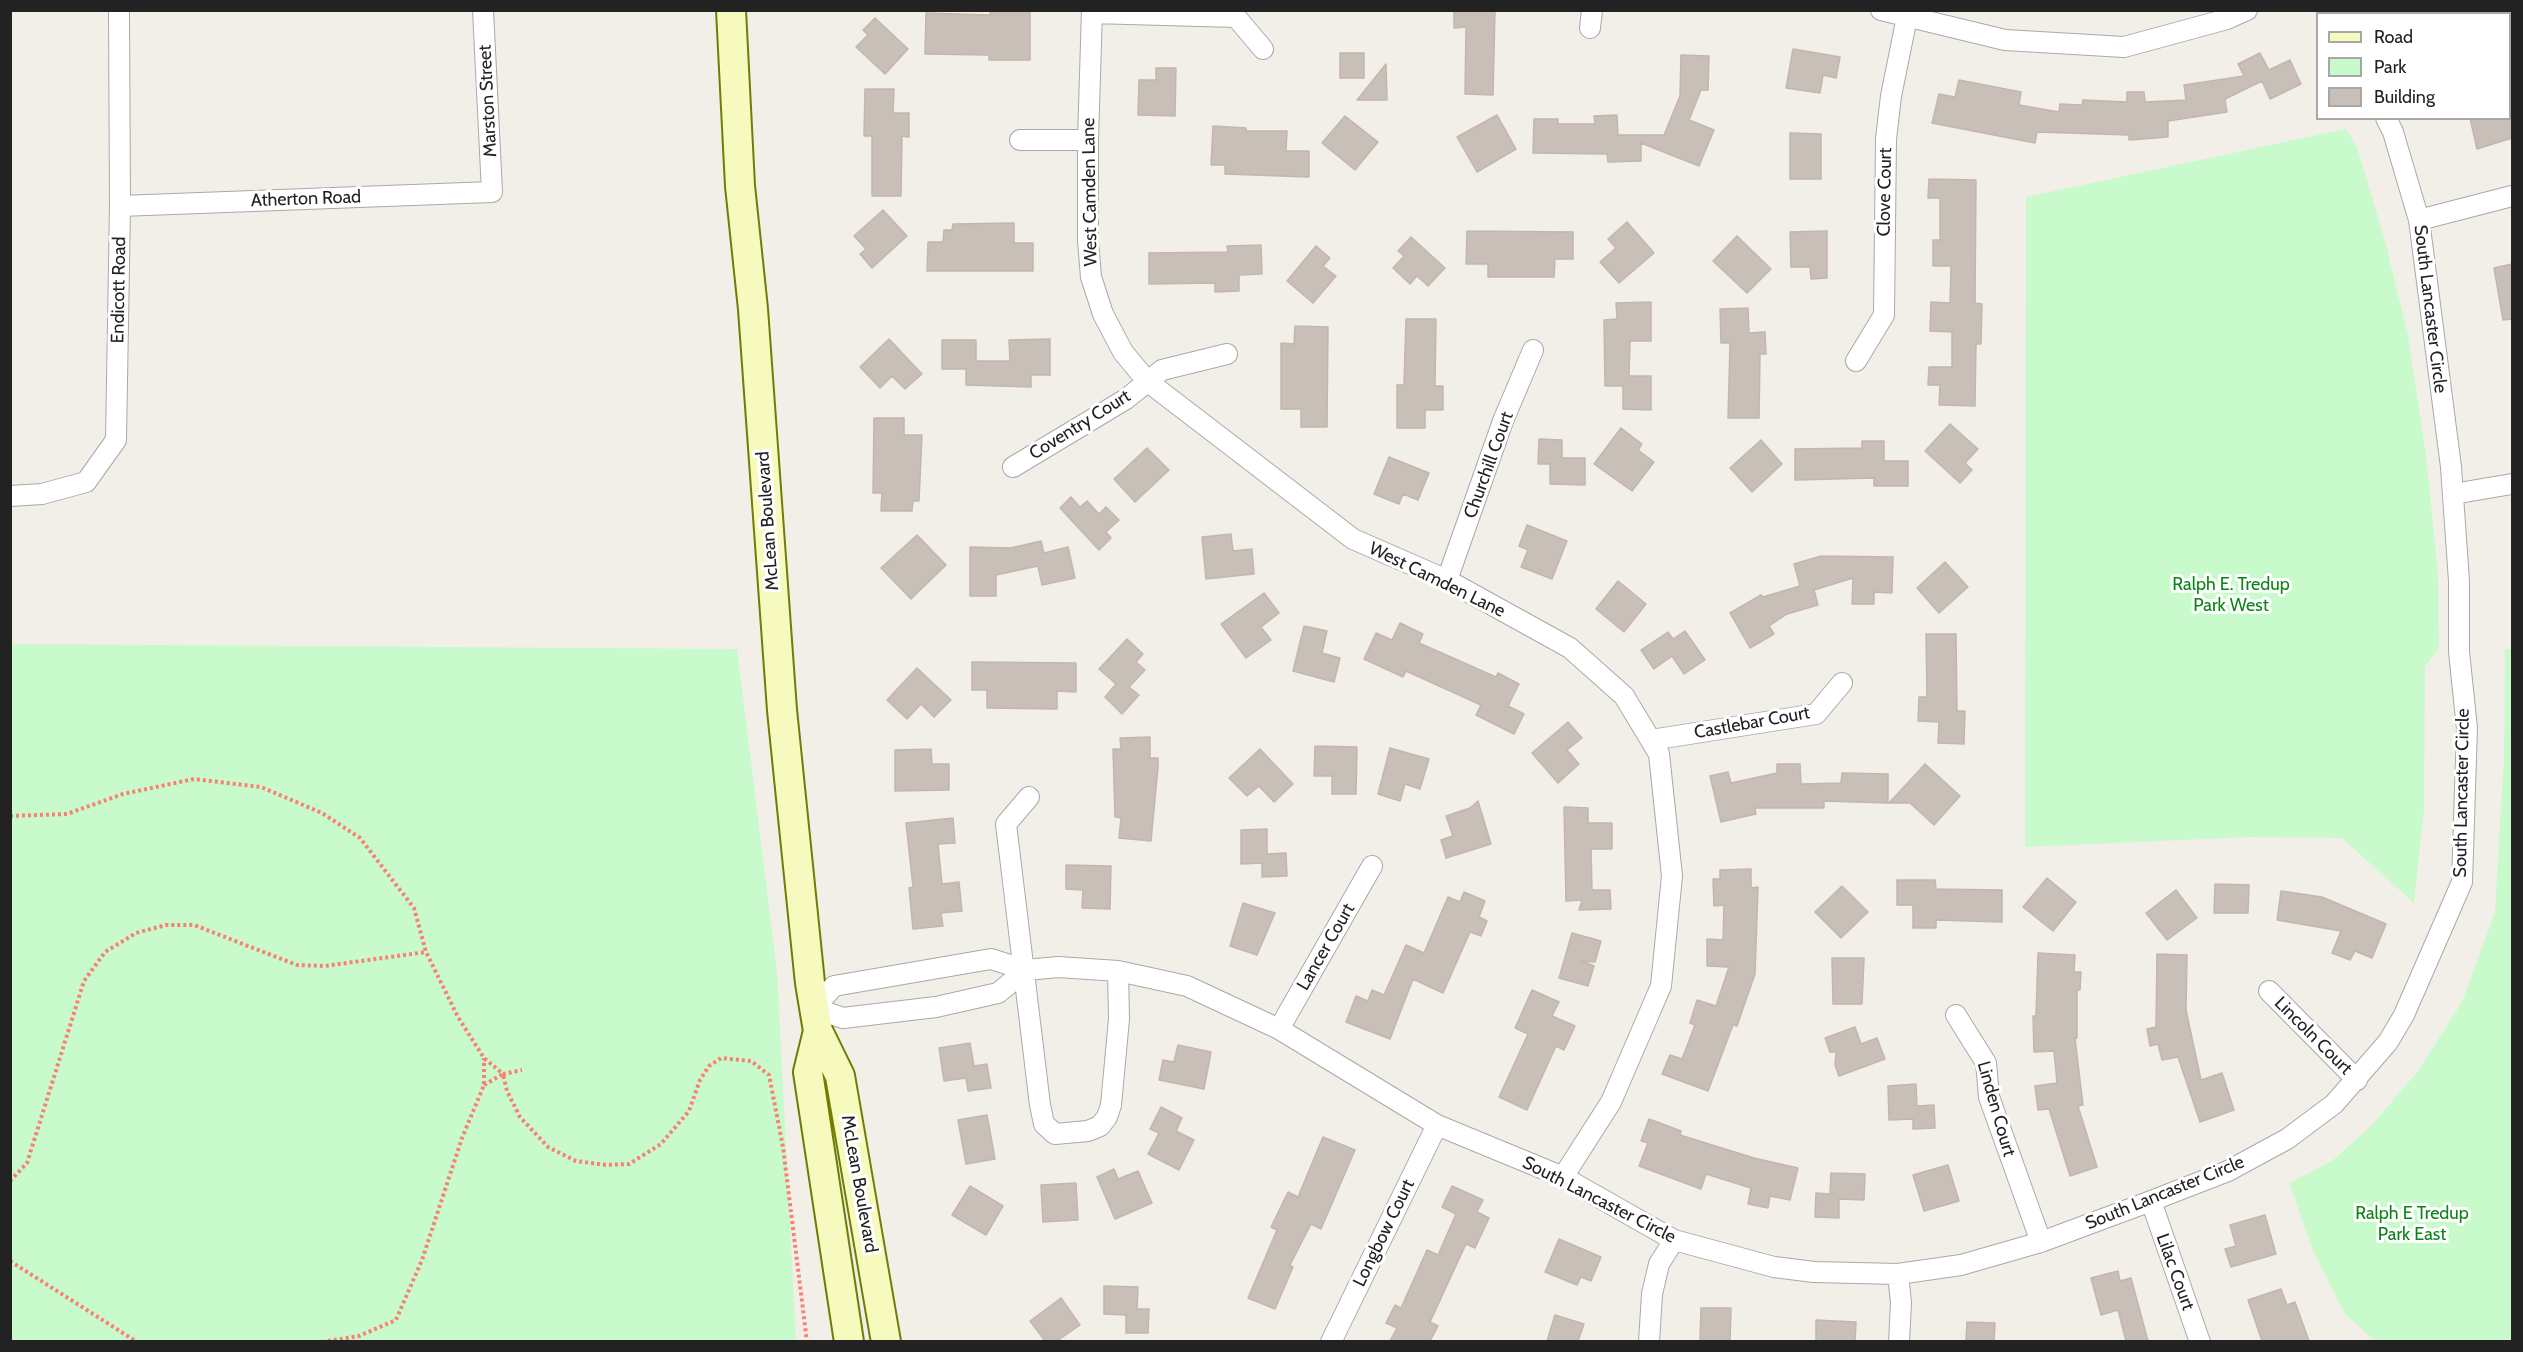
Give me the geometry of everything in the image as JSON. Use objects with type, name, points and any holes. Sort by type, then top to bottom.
[{"type":"main road","name":"McLean Boulevard","points":[[731,10],[740,186],[753,309],[782,710],[816,1020],[808,1072],[849,1341]]},
{"type":"main road","name":"McLean Boulevard","points":[[816,1020],[840,1076],[886,1341]]},
{"type":"street","name":"Endicott Road","points":[[10,496],[42,494],[86,482],[116,440],[120,206],[119,10]]},
{"type":"street","name":"Marston Street","points":[[483,10],[492,192]]},
{"type":"street","points":[[1881,10],[2005,40],[2124,47],[2227,20],[2247,10]]},
{"type":"street","points":[[1092,12],[1236,17],[1263,49]]},
{"type":"street","name":"West Camden Lane","points":[[1092,12],[1088,140],[1088,241],[1091,277],[1103,314],[1123,352],[1147,381],[1353,539],[1447,580],[1570,648],[1624,696],[1659,754],[1672,876],[1661,986],[1611,1102],[1563,1178]]},
{"type":"street","name":"Clove Court","points":[[1856,361],[1884,315],[1886,139],[1891,96],[1907,17]]},
{"type":"street","name":"South Lancaster Circle","points":[[816,1020],[834,986],[991,959],[1026,970],[1058,968],[1118,971],[1187,986],[1279,1029],[1437,1125],[1563,1178],[1674,1240],[1774,1267],[1850,1275],[1898,1274],[1961,1265],[2041,1242],[2228,1171],[2287,1139],[2334,1104],[2388,1042],[2404,1015],[2462,882],[2467,728],[2458,652],[2459,581],[2453,494],[2419,220],[2387,120]]},
{"type":"street","points":[[1020,140],[1088,140]]},
{"type":"street","name":"Atherton Road","points":[[120,206],[492,192]]},
{"type":"street","points":[[2419,220],[2512,196]]},
{"type":"street","name":"Churchill Court","points":[[1447,580],[1503,421],[1533,350]]},
{"type":"street","name":"Coventry Court","points":[[1012,467],[1126,399],[1161,370],[1227,354]]},
{"type":"street","points":[[2453,494],[2512,484]]},
{"type":"street","name":"Castlebar Court","points":[[1651,740],[1815,714],[1842,683]]},
{"type":"street","points":[[1029,797],[1006,825],[1026,970],[1027,1013],[1044,1124],[1049,1131],[1062,1135],[1088,1131],[1100,1125],[1107,1117],[1111,1105],[1119,1019],[1118,971]]},
{"type":"street","name":"Lancer Court","points":[[1279,1029],[1372,866]]},
{"type":"street","points":[[816,1020],[936,1006],[998,993],[1026,970]]},
{"type":"street","name":"Lincoln Court","points":[[2269,991],[2357,1080]]},
{"type":"street","name":"Linden Court","points":[[1956,1015],[1986,1063],[1989,1097],[2041,1242]]},
{"type":"street","name":"Longbow Court","points":[[1331,1341],[1437,1125]]},
{"type":"street","name":"Lilac Court","points":[[2151,1201],[2200,1341]]},
{"type":"street","points":[[1649,1341],[1653,1294],[1659,1264],[1674,1240]]},
{"type":"street","points":[[1898,1274],[1901,1304],[1899,1341]]},
{"type":"path","points":[[10,816],[67,814],[123,794],[194,779],[261,787],[322,813],[360,838],[414,908],[426,952],[458,1017],[484,1058],[503,1074],[507,1091],[520,1117],[548,1147],[576,1161],[606,1165],[629,1164],[661,1144],[689,1111],[700,1080],[709,1066],[721,1058],[733,1057],[750,1061],[770,1075],[783,1147],[807,1341]]},
{"type":"path","points":[[10,1181],[27,1163],[84,981],[105,952],[136,933],[166,926],[194,926],[297,965],[325,966],[426,952]]},
{"type":"path","points":[[322,1341],[359,1336],[396,1320],[422,1260],[462,1138],[484,1085],[484,1058]]},
{"type":"path","points":[[484,1085],[503,1074],[522,1070]]},
{"type":"path","points":[[10,1261],[137,1341]]},
{"type":"green space","name":"Ralph E. Tredup Park West","points":[[2346,129],[2357,147],[2385,241],[2408,335],[2426,455],[2438,572],[2439,649],[2425,666],[2424,809],[2414,903],[2342,838],[2250,837],[2025,847],[2026,197]]},
{"type":"green space","points":[[11,644],[737,649],[777,971],[796,1341],[11,1341]]},
{"type":"green space","name":"Ralph E Tredup Park East","points":[[2505,649],[2512,649],[2512,1341],[2375,1341],[2344,1313],[2314,1253],[2289,1183],[2332,1161],[2371,1126],[2418,1071],[2462,1002],[2495,912],[2504,757]]},
{"type":"building","points":[[990,10],[1030,10],[1030,60],[989,60],[989,55],[925,54],[926,13],[990,15]]},
{"type":"building","points":[[1454,10],[1495,10],[1493,95],[1465,94],[1466,27],[1454,28]]},
{"type":"building","points":[[875,18],[908,49],[885,74],[856,47],[868,35],[863,30]]},
{"type":"building","points":[[1793,49],[1840,57],[1836,78],[1823,75],[1820,93],[1786,88]]},
{"type":"building","points":[[1340,53],[1364,53],[1364,78],[1340,78]]},
{"type":"building","points":[[2260,53],[2269,70],[2290,60],[2301,84],[2270,99],[2262,81],[2225,99],[2227,112],[2168,121],[2168,137],[2129,140],[2129,135],[2037,132],[2035,143],[1932,123],[1939,94],[1955,97],[1959,80],[2021,92],[2019,105],[2059,112],[2060,104],[2082,105],[2083,100],[2127,102],[2127,92],[2144,92],[2145,102],[2186,100],[2184,85],[2244,76],[2238,64]]},
{"type":"building","points":[[1681,55],[1709,56],[1708,90],[1701,90],[1689,120],[1714,130],[1699,166],[1641,143],[1641,161],[1608,162],[1607,154],[1533,153],[1534,119],[1558,119],[1558,124],[1595,124],[1594,116],[1617,115],[1618,135],[1664,135],[1680,96]]},
{"type":"building","points":[[1386,64],[1387,100],[1357,100]]},
{"type":"building","points":[[1156,68],[1176,68],[1175,116],[1138,115],[1139,80],[1156,80]]},
{"type":"building","points":[[865,89],[894,89],[893,113],[909,113],[909,137],[902,136],[901,196],[872,196],[872,136],[864,136]]},
{"type":"building","points":[[1497,115],[1516,149],[1477,172],[1457,137]]},
{"type":"building","points":[[1345,116],[1378,142],[1355,170],[1322,143]]},
{"type":"building","points":[[2512,118],[2512,138],[2477,149],[2470,120],[2511,120]]},
{"type":"building","points":[[1213,126],[1246,128],[1246,131],[1287,131],[1286,151],[1309,151],[1309,177],[1225,174],[1225,165],[1211,165]]},
{"type":"building","points":[[1790,133],[1821,134],[1821,179],[1790,179]]},
{"type":"building","points":[[1929,179],[1976,180],[1975,303],[1982,304],[1981,344],[1976,344],[1975,406],[1939,405],[1940,385],[1928,385],[1929,367],[1952,367],[1952,332],[1930,331],[1931,302],[1950,303],[1951,266],[1933,266],[1933,240],[1940,240],[1940,198],[1928,198]]},
{"type":"building","points":[[883,210],[907,236],[872,268],[860,254],[866,249],[854,236]]},
{"type":"building","points":[[1627,222],[1654,253],[1619,283],[1600,262],[1616,248],[1608,239]]},
{"type":"building","points":[[1014,223],[1014,243],[1033,243],[1033,271],[927,271],[928,242],[943,242],[944,230],[952,230],[953,224]]},
{"type":"building","points":[[1467,231],[1573,232],[1573,259],[1555,259],[1554,277],[1488,277],[1488,264],[1466,264]]},
{"type":"building","points":[[1827,231],[1827,278],[1811,279],[1810,267],[1791,267],[1790,232]]},
{"type":"building","points":[[1737,236],[1771,269],[1747,293],[1713,261]]},
{"type":"building","points":[[1411,237],[1445,268],[1428,286],[1417,276],[1410,284],[1393,268],[1404,256],[1398,251]]},
{"type":"building","points":[[1261,245],[1262,274],[1239,275],[1239,291],[1215,292],[1215,283],[1149,284],[1149,253],[1228,252],[1227,246]]},
{"type":"building","points":[[1316,246],[1330,258],[1323,266],[1336,276],[1313,303],[1287,281]]},
{"type":"building","points":[[2512,264],[2512,319],[2503,320],[2494,268]]},
{"type":"building","points":[[1651,302],[1651,341],[1630,341],[1629,376],[1651,376],[1651,410],[1623,409],[1623,386],[1605,386],[1604,320],[1617,319],[1616,303]]},
{"type":"building","points":[[1748,308],[1749,333],[1765,332],[1766,354],[1760,354],[1759,418],[1728,418],[1730,343],[1721,343],[1720,309]]},
{"type":"building","points":[[1406,319],[1436,319],[1435,386],[1443,386],[1443,410],[1425,410],[1425,428],[1397,428],[1397,385],[1404,385]]},
{"type":"building","points":[[1295,326],[1328,327],[1327,427],[1301,427],[1301,409],[1281,409],[1281,343],[1294,344]]},
{"type":"building","points":[[889,339],[922,374],[905,389],[892,376],[880,388],[860,367]]},
{"type":"building","points":[[1050,339],[1050,375],[1031,375],[1031,387],[966,385],[966,369],[942,369],[942,340],[976,340],[976,361],[1010,361],[1009,340]]},
{"type":"building","points":[[874,418],[904,418],[904,435],[922,435],[919,501],[913,501],[912,511],[881,511],[882,493],[873,493]]},
{"type":"building","points":[[1950,424],[1978,449],[1965,463],[1972,470],[1960,483],[1925,451]]},
{"type":"building","points":[[1621,428],[1642,444],[1638,450],[1654,462],[1632,491],[1594,464]]},
{"type":"building","points":[[1539,439],[1562,440],[1562,458],[1585,458],[1585,485],[1550,484],[1550,464],[1538,464]]},
{"type":"building","points":[[1761,440],[1782,464],[1752,492],[1730,468]]},
{"type":"building","points":[[1862,441],[1884,441],[1884,461],[1908,461],[1908,486],[1874,486],[1874,478],[1795,480],[1795,449],[1862,448]]},
{"type":"building","points":[[1147,448],[1169,470],[1135,502],[1114,479]]},
{"type":"building","points":[[1389,457],[1429,473],[1418,500],[1403,494],[1399,504],[1374,494]]},
{"type":"building","points":[[1071,497],[1080,507],[1087,501],[1099,514],[1106,507],[1119,520],[1106,532],[1111,538],[1099,550],[1060,508]]},
{"type":"building","points":[[1527,525],[1567,541],[1552,579],[1521,567],[1528,550],[1519,546]]},
{"type":"building","points":[[1231,534],[1233,551],[1252,549],[1254,574],[1206,579],[1202,537]]},
{"type":"building","points":[[917,535],[946,565],[911,599],[881,568]]},
{"type":"building","points":[[1041,541],[1044,553],[1068,547],[1075,578],[1042,585],[1038,566],[996,575],[996,596],[970,596],[970,547],[1011,548]]},
{"type":"building","points":[[1821,556],[1893,557],[1892,593],[1874,592],[1874,604],[1852,604],[1853,578],[1814,590],[1818,605],[1787,614],[1769,626],[1774,634],[1750,648],[1730,613],[1761,595],[1763,597],[1800,586],[1794,564]]},
{"type":"building","points":[[1945,562],[1968,587],[1939,613],[1917,588]]},
{"type":"building","points":[[1618,581],[1646,604],[1624,632],[1596,609]]},
{"type":"building","points":[[1264,593],[1279,613],[1261,627],[1271,640],[1246,658],[1221,624]]},
{"type":"building","points":[[1400,623],[1423,634],[1419,643],[1496,677],[1498,673],[1519,684],[1508,706],[1524,714],[1514,734],[1476,715],[1481,705],[1406,671],[1403,677],[1364,659],[1376,633],[1392,640]]},
{"type":"building","points":[[1304,626],[1327,631],[1322,653],[1340,658],[1334,682],[1293,671]]},
{"type":"building","points":[[1685,631],[1705,660],[1684,674],[1672,656],[1654,669],[1641,650],[1668,632],[1673,639]]},
{"type":"building","points":[[1926,634],[1956,634],[1957,711],[1965,711],[1964,744],[1938,743],[1939,722],[1918,721],[1919,697],[1927,697]]},
{"type":"building","points":[[1127,639],[1143,654],[1136,662],[1145,670],[1129,687],[1139,695],[1122,714],[1105,697],[1116,684],[1099,669]]},
{"type":"building","points":[[972,662],[1076,663],[1076,692],[1057,691],[1057,709],[987,708],[987,690],[972,690]]},
{"type":"building","points":[[917,668],[951,700],[934,717],[921,704],[907,719],[887,700]]},
{"type":"building","points":[[1568,722],[1582,738],[1567,750],[1579,764],[1558,783],[1532,753]]},
{"type":"building","points":[[1150,737],[1150,758],[1158,758],[1151,841],[1119,838],[1121,818],[1115,817],[1113,749],[1121,749],[1120,738]]},
{"type":"building","points":[[1315,746],[1357,747],[1356,794],[1332,794],[1332,776],[1314,776]]},
{"type":"building","points":[[1390,748],[1429,759],[1420,789],[1405,784],[1400,801],[1378,794]]},
{"type":"building","points":[[931,749],[932,764],[949,764],[949,790],[895,791],[895,750]]},
{"type":"building","points":[[1260,749],[1293,784],[1274,802],[1259,786],[1247,796],[1229,778]]},
{"type":"building","points":[[1777,764],[1800,764],[1801,784],[1841,783],[1842,773],[1888,774],[1888,803],[1824,801],[1824,808],[1755,808],[1756,814],[1721,822],[1710,776],[1728,772],[1731,783],[1777,773]]},
{"type":"building","points":[[1925,764],[1960,796],[1934,825],[1910,803],[1889,803]]},
{"type":"building","points":[[1478,801],[1491,844],[1446,858],[1441,840],[1453,836],[1446,816],[1470,808]]},
{"type":"building","points":[[1564,807],[1588,808],[1588,823],[1612,823],[1612,849],[1591,849],[1592,890],[1610,890],[1611,909],[1579,910],[1582,900],[1566,901]]},
{"type":"building","points":[[953,818],[955,843],[938,844],[942,884],[959,882],[962,911],[941,913],[943,926],[913,929],[909,888],[913,887],[906,823]]},
{"type":"building","points":[[1267,829],[1267,854],[1286,853],[1287,876],[1262,877],[1262,863],[1241,864],[1241,830]]},
{"type":"building","points":[[1066,865],[1111,866],[1110,909],[1082,908],[1083,890],[1066,889]]},
{"type":"building","points":[[1751,869],[1751,888],[1758,887],[1755,974],[1737,1026],[1733,1025],[1708,1091],[1662,1074],[1670,1055],[1682,1059],[1695,1025],[1690,1023],[1697,1000],[1716,1006],[1729,967],[1707,966],[1707,939],[1723,940],[1724,905],[1714,906],[1713,879],[1720,879],[1720,870]]},
{"type":"building","points":[[2047,878],[2076,902],[2053,931],[2023,907]]},
{"type":"building","points":[[1897,880],[1935,880],[1936,889],[2002,890],[2002,922],[1936,920],[1936,928],[1913,928],[1913,905],[1897,905]]},
{"type":"building","points":[[2215,884],[2249,885],[2248,913],[2214,913]]},
{"type":"building","points":[[1842,886],[1868,912],[1841,938],[1815,912]]},
{"type":"building","points":[[2176,890],[2197,918],[2167,940],[2146,913]]},
{"type":"building","points":[[2281,891],[2322,897],[2386,924],[2372,958],[2355,951],[2350,960],[2332,953],[2341,931],[2277,920]]},
{"type":"building","points":[[1464,892],[1485,901],[1479,917],[1487,921],[1481,936],[1470,932],[1443,993],[1413,979],[1390,1039],[1346,1022],[1356,996],[1368,1001],[1372,990],[1384,995],[1406,945],[1424,953],[1448,897],[1460,902]]},
{"type":"building","points":[[1243,903],[1275,913],[1257,955],[1230,946]]},
{"type":"building","points":[[1572,933],[1601,941],[1595,962],[1582,961],[1594,966],[1588,986],[1559,978]]},
{"type":"building","points":[[2038,953],[2075,955],[2074,972],[2081,972],[2080,990],[2077,990],[2077,1038],[2075,1038],[2083,1105],[2078,1106],[2097,1167],[2070,1176],[2049,1109],[2038,1110],[2035,1086],[2057,1083],[2054,1051],[2034,1052],[2033,1016],[2036,1016]]},
{"type":"building","points":[[2157,954],[2187,955],[2186,1010],[2201,1080],[2222,1073],[2234,1110],[2200,1122],[2178,1057],[2162,1060],[2158,1044],[2150,1046],[2147,1029],[2156,1027]]},
{"type":"building","points":[[1832,958],[1864,958],[1862,1004],[1833,1004]]},
{"type":"building","points":[[1532,990],[1559,1002],[1552,1016],[1575,1026],[1564,1050],[1556,1046],[1527,1110],[1499,1097],[1528,1034],[1515,1028]]},
{"type":"building","points":[[1855,1027],[1861,1044],[1877,1038],[1885,1059],[1839,1076],[1835,1065],[1836,1052],[1830,1052],[1825,1038]]},
{"type":"building","points":[[970,1043],[974,1066],[987,1064],[991,1088],[968,1091],[966,1078],[944,1081],[939,1048]]},
{"type":"building","points":[[1178,1045],[1211,1052],[1204,1089],[1159,1080],[1163,1060],[1174,1062]]},
{"type":"building","points":[[1916,1084],[1917,1106],[1934,1105],[1935,1128],[1913,1129],[1913,1119],[1889,1120],[1888,1086]]},
{"type":"building","points":[[1161,1107],[1182,1118],[1176,1131],[1194,1140],[1179,1170],[1148,1154],[1159,1133],[1150,1129]]},
{"type":"building","points":[[987,1115],[995,1159],[966,1164],[958,1120]]},
{"type":"building","points":[[1649,1119],[1681,1131],[1680,1135],[1754,1158],[1798,1168],[1790,1200],[1770,1196],[1768,1208],[1748,1204],[1751,1188],[1706,1174],[1701,1189],[1639,1166],[1648,1143],[1641,1141]]},
{"type":"building","points":[[1323,1137],[1355,1150],[1321,1229],[1311,1224],[1290,1265],[1293,1267],[1275,1309],[1248,1298],[1277,1230],[1271,1227],[1288,1192],[1298,1197]]},
{"type":"building","points":[[1948,1165],[1959,1201],[1924,1211],[1913,1175]]},
{"type":"building","points":[[1114,1169],[1118,1179],[1138,1171],[1152,1203],[1115,1219],[1097,1177]]},
{"type":"building","points":[[1831,1173],[1865,1174],[1864,1200],[1839,1199],[1839,1218],[1815,1217],[1816,1193],[1830,1194]]},
{"type":"building","points":[[1076,1183],[1078,1220],[1043,1222],[1041,1185]]},
{"type":"building","points":[[970,1186],[1003,1206],[986,1235],[952,1215]]},
{"type":"building","points":[[1452,1186],[1483,1200],[1477,1212],[1489,1218],[1475,1248],[1466,1244],[1430,1322],[1438,1326],[1430,1341],[1390,1341],[1397,1328],[1386,1323],[1395,1305],[1401,1308],[1427,1250],[1438,1255],[1456,1214],[1442,1207]]},
{"type":"building","points":[[2265,1215],[2276,1254],[2231,1267],[2225,1249],[2236,1246],[2230,1225]]},
{"type":"building","points":[[1559,1239],[1601,1257],[1591,1281],[1581,1277],[1577,1285],[1545,1272]]},
{"type":"building","points":[[2118,1271],[2120,1281],[2131,1278],[2148,1341],[2126,1341],[2118,1310],[2101,1315],[2091,1278]]},
{"type":"building","points":[[1104,1286],[1138,1287],[1137,1309],[1149,1309],[1148,1333],[1126,1333],[1126,1315],[1104,1314]]},
{"type":"building","points":[[2281,1289],[2287,1305],[2295,1302],[2309,1341],[2262,1341],[2248,1300]]},
{"type":"building","points":[[1061,1298],[1080,1325],[1057,1341],[1045,1341],[1030,1321]]},
{"type":"building","points":[[1701,1308],[1731,1308],[1730,1341],[1700,1341]]},
{"type":"building","points":[[1555,1315],[1584,1324],[1578,1341],[1547,1341]]},
{"type":"building","points":[[1816,1320],[1856,1322],[1855,1341],[1816,1341]]},
{"type":"building","points":[[1967,1322],[1995,1323],[1994,1341],[1966,1341]]}]
